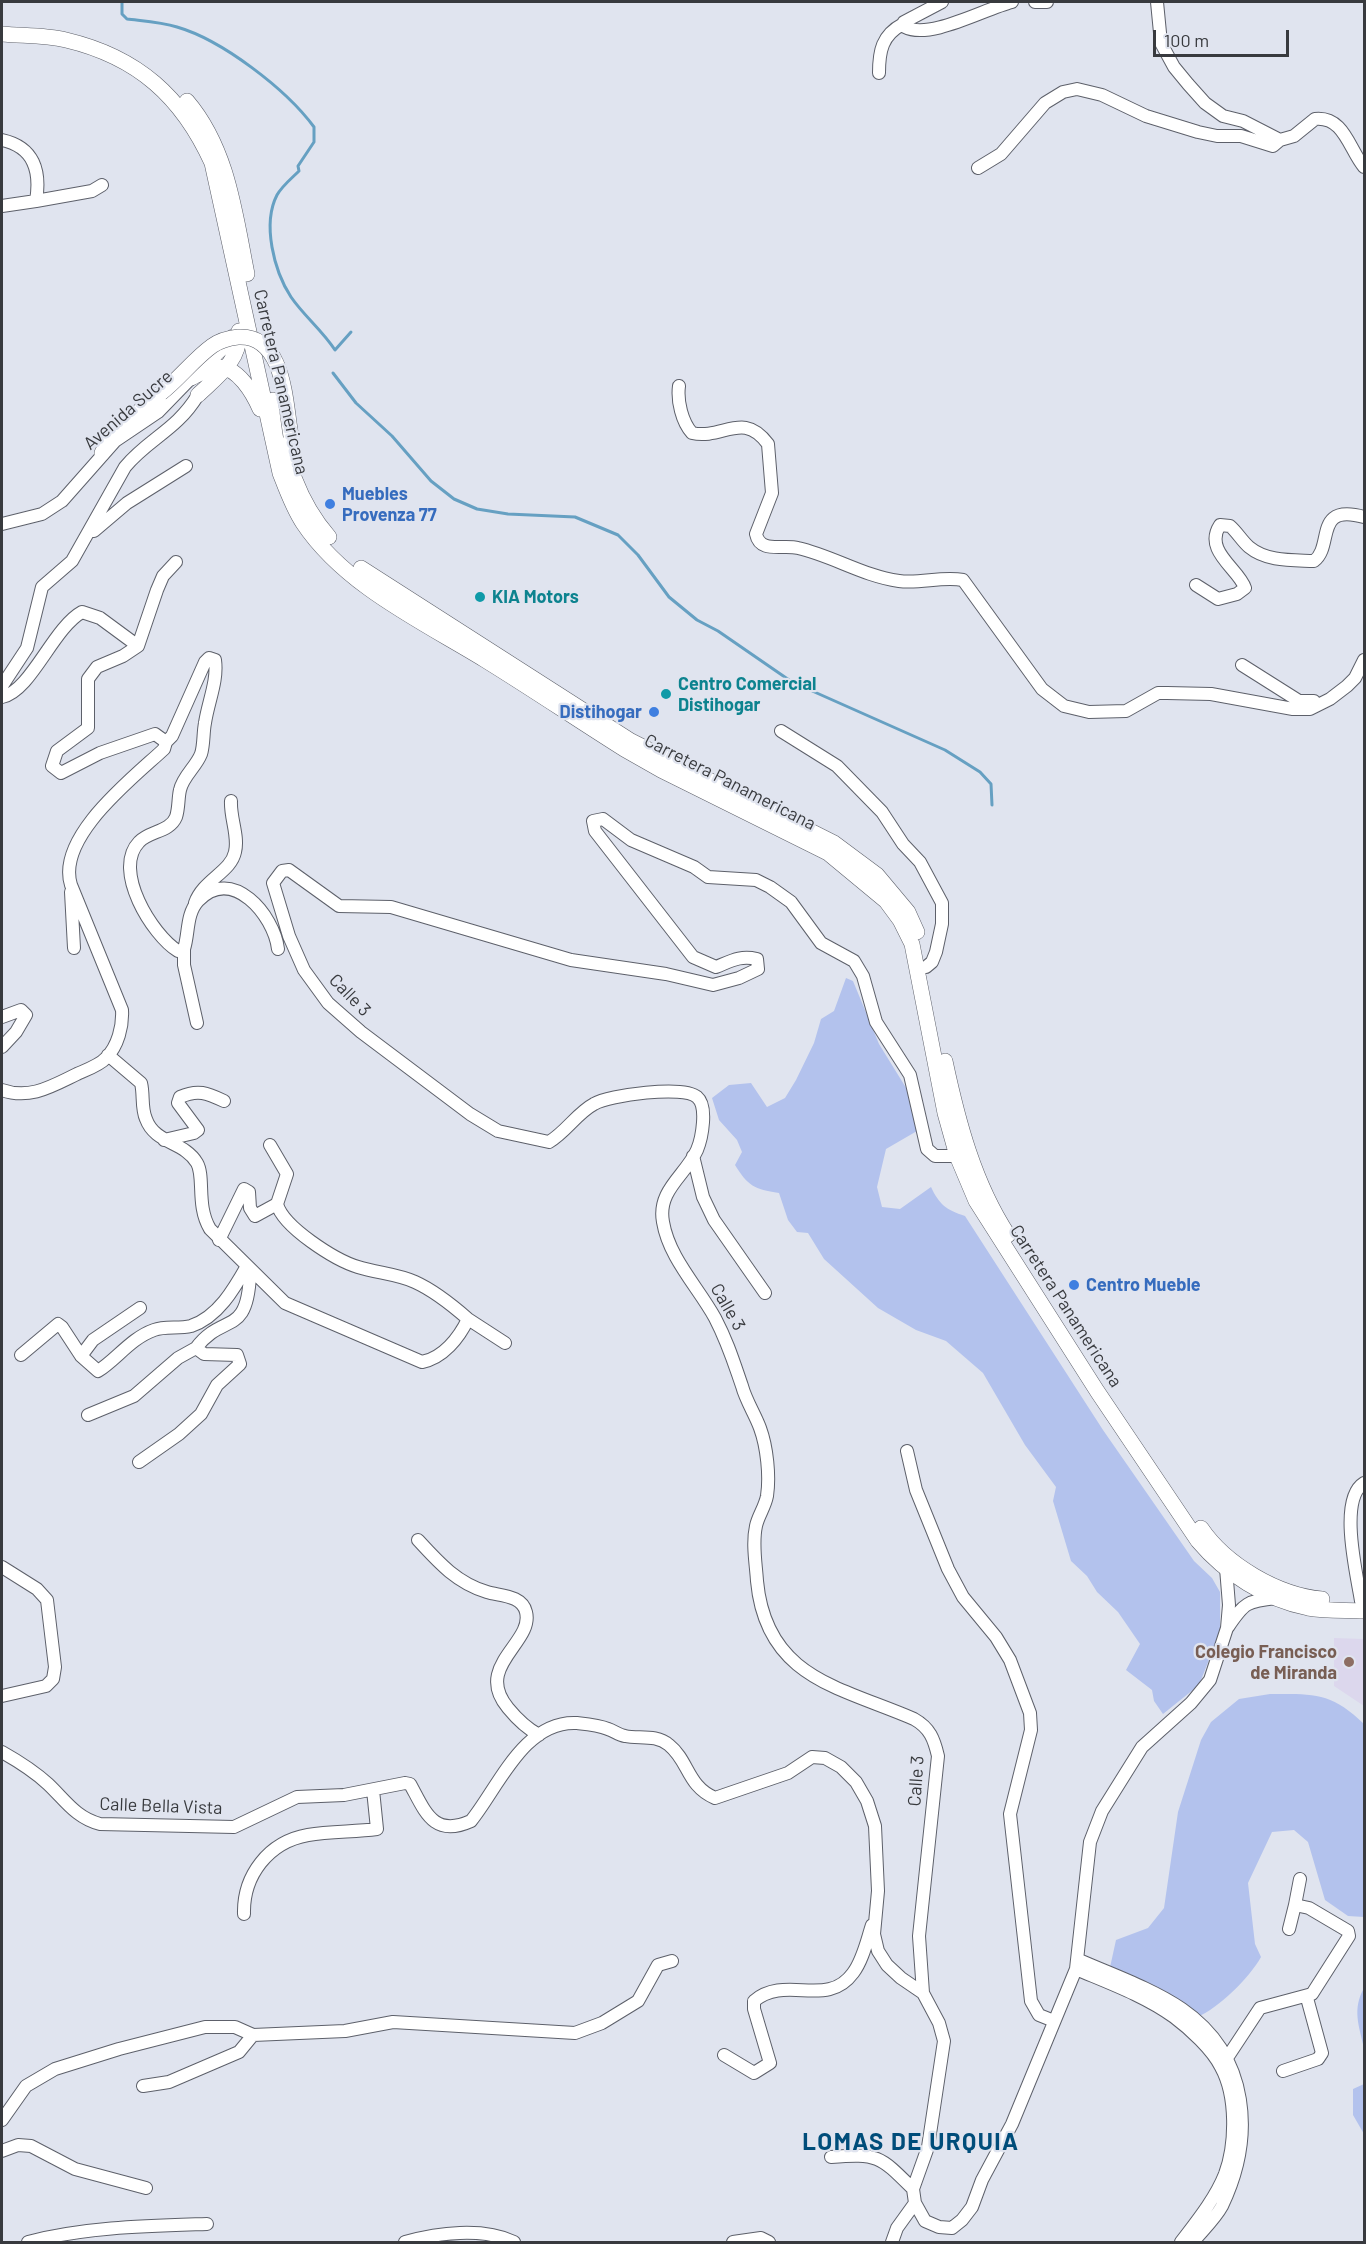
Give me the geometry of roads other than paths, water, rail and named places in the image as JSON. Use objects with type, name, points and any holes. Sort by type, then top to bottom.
[{"type":"main road","name":"Carretera Panamericana","points":[[2,24],[66,31],[117,47],[167,80],[201,118],[220,155],[287,459],[310,515],[337,547],[360,568],[417,606],[498,653],[631,741],[834,843],[867,867],[908,912],[920,937],[955,1109],[986,1197],[1081,1348],[1206,1535],[1233,1560],[1266,1582],[1310,1598],[1363,1605]]},
{"type":"main road","name":"Carretera Panamericana","points":[[2,34],[65,40],[103,52],[152,80],[181,107],[193,125],[212,163],[280,473],[291,502],[304,525],[355,577],[624,749],[828,853],[886,901],[900,920],[912,944],[945,1113],[957,1156],[975,1201],[1097,1391],[1198,1541],[1226,1568],[1277,1598],[1309,1608],[1363,1605]]},
{"type":"main road","points":[[191,378],[239,331],[243,324],[244,308]]},
{"type":"main road","points":[[198,395],[226,369],[238,351],[239,331]]},
{"type":"main road","points":[[102,453],[112,434],[212,346],[231,338],[255,340],[269,350],[277,362],[291,436],[310,515]]},
{"type":"main road","points":[[191,378],[211,368],[226,369],[240,377],[260,407],[266,430],[271,436]]},
{"type":"main road","points":[[198,395],[240,377]]},
{"type":"street","points":[[879,73],[879,51],[891,32],[942,2]]},
{"type":"street","points":[[903,24],[913,31],[932,30],[1012,2]]},
{"type":"street","points":[[1035,2],[1047,2]]},
{"type":"street","points":[[1157,2],[1161,44],[1174,67],[1204,103],[1223,116],[1243,121],[1280,140]]},
{"type":"street","points":[[978,168],[1001,154],[1046,103],[1063,92],[1077,89],[1102,95],[1146,116],[1198,132],[1216,136],[1241,136],[1273,146],[1280,140],[1294,136],[1315,119],[1334,122],[1342,128],[1346,141],[1365,167]]},
{"type":"street","points":[[2,140],[18,145],[34,160],[39,175],[36,201]]},
{"type":"street","points":[[2,206],[92,191],[102,185]]},
{"type":"street","name":"Avenida Sucre","points":[[2,524],[42,514],[62,501],[102,453],[123,435],[158,412],[191,378]]},
{"type":"street","points":[[679,386],[678,396],[684,419],[692,433],[708,434],[734,427],[750,428],[768,444],[772,493],[756,534],[761,544],[766,548],[787,546],[801,549],[877,577],[927,582],[950,578],[963,580],[1042,689],[1064,706],[1089,712],[1126,711],[1150,697],[1167,693],[1211,694],[1293,710],[1310,709],[1330,699],[1355,678],[1365,660]]},
{"type":"street","points":[[2,686],[27,648],[42,587],[65,570],[87,538],[118,476],[135,455],[158,439],[186,414],[198,395]]},
{"type":"street","points":[[87,538],[127,503],[186,466]]},
{"type":"street","points":[[1196,585],[1218,598],[1237,594],[1245,588],[1240,578],[1226,565],[1221,556],[1216,531],[1220,525],[1230,526],[1246,544],[1260,554],[1277,559],[1314,561],[1320,555],[1324,531],[1337,517],[1346,514],[1365,516]]},
{"type":"street","points":[[166,741],[155,734],[100,753],[68,772],[61,773],[52,766],[57,751],[88,728],[88,679],[93,670],[138,646],[163,576],[176,562]]},
{"type":"street","points":[[2,697],[17,690],[67,625],[82,612],[100,618],[138,646]]},
{"type":"street","points":[[74,948],[68,869],[71,857],[90,818],[164,749],[205,662],[209,658],[215,660],[215,682],[210,694],[201,754],[180,788],[176,819],[167,827],[139,841],[131,855],[128,869],[150,923],[164,942],[178,951],[184,950]]},
{"type":"street","points":[[1242,665],[1299,701],[1330,699]]},
{"type":"street","points":[[781,731],[837,766],[882,812],[903,844],[920,862],[942,903],[942,924],[936,952],[932,962],[926,967]]},
{"type":"street","points":[[197,1023],[184,965],[184,950],[194,907],[201,889],[234,858],[236,841],[231,816],[231,801]]},
{"type":"street","name":"Calle 3","points":[[919,1990],[919,1936],[938,1756],[934,1739],[925,1726],[914,1719],[826,1684],[808,1674],[781,1649],[763,1614],[755,1553],[756,1526],[767,1498],[768,1483],[760,1428],[741,1386],[732,1352],[714,1316],[678,1259],[662,1219],[665,1198],[672,1183],[698,1148],[703,1112],[701,1102],[688,1092],[641,1094],[594,1103],[549,1142],[498,1131],[470,1114],[361,1032],[328,1003],[304,970],[289,936],[273,883],[282,871],[289,870],[339,906],[391,907],[571,960],[666,974],[713,985],[752,973],[758,969],[756,959],[740,957],[716,967],[693,957],[595,831],[593,821],[603,819],[631,840],[694,867],[708,877],[756,880],[791,902],[821,943],[834,947],[854,961],[863,976],[876,1022],[910,1075],[927,1149],[935,1156],[957,1156]]},
{"type":"street","points":[[2,1090],[22,1094],[44,1090],[85,1070],[108,1055],[121,1031],[122,1010],[71,885]]},
{"type":"street","points":[[194,907],[199,899],[215,891],[229,890],[244,894],[263,910],[277,938],[278,949]]},
{"type":"street","points":[[2,1017],[21,1010],[26,1015],[2,1047]]},
{"type":"street","points":[[108,1055],[141,1083],[144,1117],[156,1136],[191,1155],[198,1165],[203,1219],[219,1240],[285,1303],[422,1362],[433,1360],[449,1346],[468,1319]]},
{"type":"street","points":[[164,1140],[198,1130],[178,1103],[180,1097],[192,1092],[205,1092],[224,1101]]},
{"type":"street","points":[[270,1145],[286,1174],[277,1204],[283,1218],[334,1256],[356,1267],[414,1282],[434,1293],[468,1319],[506,1343]]},
{"type":"street","points":[[693,1156],[703,1197],[714,1220],[765,1293]]},
{"type":"street","points":[[219,1240],[244,1188],[249,1192],[250,1208],[255,1215],[277,1204]]},
{"type":"street","points":[[88,1415],[134,1396],[178,1358],[196,1348],[211,1332],[236,1321],[245,1308],[250,1275],[246,1267]]},
{"type":"street","points":[[21,1355],[58,1324],[81,1356],[98,1371],[112,1358],[154,1330],[189,1326],[205,1320],[238,1284],[246,1267]]},
{"type":"street","points":[[81,1356],[93,1340],[140,1308]]},
{"type":"street","points":[[139,1462],[179,1434],[201,1414],[217,1385],[240,1364],[237,1355],[204,1354],[196,1348]]},
{"type":"street","points":[[907,1451],[916,1490],[948,1569],[963,1597],[996,1637],[1010,1660],[1030,1713],[1030,1730],[1010,1814],[1031,2001],[1039,2015],[1054,2021]]},
{"type":"street","points":[[1363,1605],[1353,1557],[1351,1515],[1356,1490],[1365,1483]]},
{"type":"street","points":[[418,1540],[443,1568],[464,1584],[516,1599],[524,1607],[527,1613],[526,1624],[502,1664],[498,1678],[498,1693],[527,1729],[539,1735]]},
{"type":"street","points":[[2,1567],[37,1589],[47,1600],[56,1667],[53,1679],[46,1686],[2,1696]]},
{"type":"street","points":[[919,1990],[939,2024],[944,2041],[928,2146],[913,2189],[915,2204],[925,2221],[939,2227],[952,2228],[972,2207],[982,2180],[1012,2124],[1078,1964],[1090,1842],[1102,1811],[1142,1748],[1191,1703],[1210,1680],[1227,1628],[1229,1605],[1226,1568]]},
{"type":"street","points":[[1227,1628],[1240,1609],[1250,1600],[1277,1598]]},
{"type":"street","name":"Calle Bella Vista","points":[[2,1752],[37,1774],[77,1814],[100,1824],[234,1827],[297,1797],[345,1795],[405,1783],[410,1784],[430,1819],[438,1825],[461,1826],[471,1821],[511,1764],[539,1735],[557,1726],[573,1723],[606,1728],[623,1736],[660,1740],[677,1752],[691,1779],[706,1794],[715,1798],[788,1773],[812,1757],[825,1758],[841,1767],[856,1782],[867,1802],[874,1826],[878,1880],[874,1934],[878,1951],[887,1965],[919,1990]]},
{"type":"street","points":[[2,1763],[37,1774]]},
{"type":"street","points":[[244,1914],[244,1896],[248,1882],[256,1867],[267,1855],[306,1835],[377,1829],[373,1790]]},
{"type":"street","points":[[1289,1929],[1300,1880]]},
{"type":"street","points":[[1227,2058],[1260,2008],[1307,1998],[1312,1994],[1349,1936],[1348,1931],[1325,1917],[1309,1908],[1295,1905]]},
{"type":"street","points":[[724,2055],[753,2073],[770,2063],[754,2009],[754,2001],[773,1989],[828,1991],[841,1986],[855,1972],[876,1914]]},
{"type":"street","points":[[2,2120],[26,2086],[55,2069],[82,2059],[205,2026],[235,2027],[253,2035],[345,2031],[393,2022],[575,2033],[602,2023],[638,2001],[658,1965],[672,1961]]},
{"type":"street","points":[[1078,1964],[1183,2010],[1214,2040],[1227,2058],[1238,2083],[1240,2153],[1221,2208],[1193,2242]]},
{"type":"street","points":[[1078,1964],[1175,2017],[1221,2067],[1237,2110],[1225,2173],[1206,2210],[1180,2242]]},
{"type":"street","points":[[1283,2071],[1318,2059],[1322,2053],[1307,1998]]},
{"type":"street","points":[[143,2086],[169,2082],[239,2052],[253,2035]]},
{"type":"street","points":[[2,2151],[18,2145],[31,2146],[75,2169],[146,2188]]},
{"type":"street","points":[[831,2157],[865,2154],[879,2158],[913,2189]]},
{"type":"street","points":[[892,2242],[897,2228],[915,2204]]},
{"type":"street","points":[[28,2242],[63,2233],[103,2228],[207,2224]]},
{"type":"street","points":[[405,2242],[438,2234],[459,2233],[514,2242]]},
{"type":"street","points":[[734,2242],[761,2238],[769,2242]]},
{"type":"waterway","points":[[122,2],[122,14],[127,19],[177,27],[195,33],[233,54],[287,97],[314,127],[314,142],[298,166],[299,171],[277,195],[270,220],[272,247],[275,261],[291,297],[335,350],[351,332]]},
{"type":"waterway","points":[[333,373],[356,403],[392,436],[431,481],[454,499],[477,509],[508,514],[575,517],[618,535],[638,555],[669,597],[697,620],[718,631],[792,682],[945,750],[980,772],[991,784],[992,805]]},
{"type":"place","name":"Muebles Provenza 77","points":[[330,504]]},
{"type":"place","name":"KIA Motors","points":[[480,597]]},
{"type":"place","name":"Centro Comercial Distihogar","points":[[666,694]]},
{"type":"place","name":"Distihogar","points":[[654,712]]},
{"type":"place","name":"Centro Mueble","points":[[1074,1285]]},
{"type":"place","name":"Colegio Francisco de Miranda","points":[[1349,1662]]},
{"type":"district","name":"LOMAS DE URQUIA","points":[[911,2142]]}]
